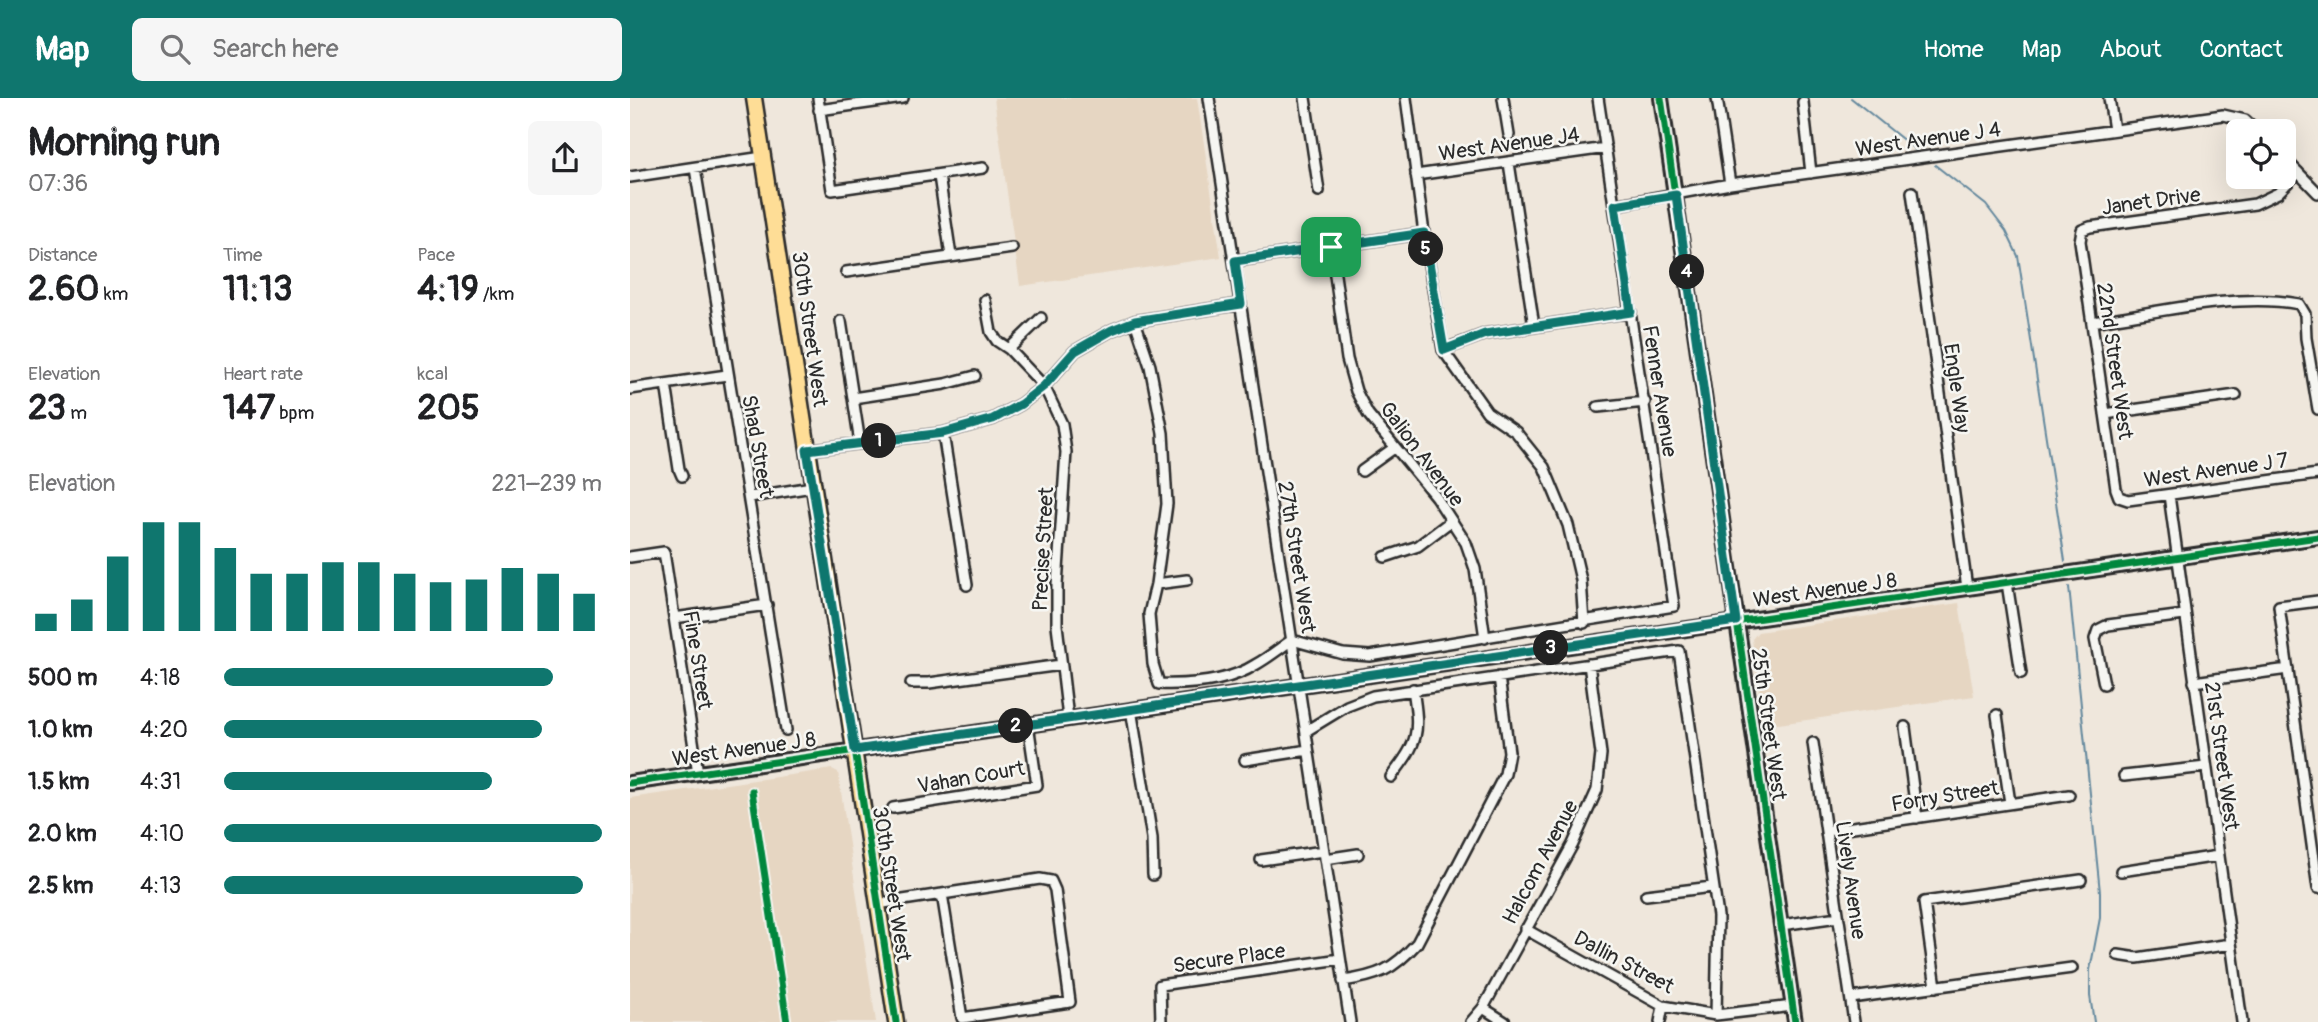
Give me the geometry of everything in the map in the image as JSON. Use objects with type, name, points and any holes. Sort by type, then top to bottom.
[{"type":"main road","name":"30th Street West","points":[[754,98],[896,1022]]},
{"type":"street","points":[[818,98],[832,190],[983,168]]},
{"type":"street","points":[[819,110],[903,98]]},
{"type":"street","name":"27th Street West","points":[[1209,98],[1350,1022]]},
{"type":"street","points":[[1305,98],[1319,191]]},
{"type":"street","points":[[1135,321],[1150,366],[1163,433],[1167,504],[1149,614],[1153,664],[1159,684],[1231,677],[1255,666],[1292,640],[1343,654],[1370,656],[1584,623],[1581,580],[1568,525],[1544,467],[1517,432],[1486,412],[1444,350],[1424,233],[1406,98]]},
{"type":"street","points":[[1503,98],[1509,135]]},
{"type":"street","name":"Fenner Avenue","points":[[1584,623],[1674,606],[1598,98]]},
{"type":"street","name":"25th Street West","points":[[1661,98],[1795,1022]]},
{"type":"street","points":[[1717,98],[1730,184]]},
{"type":"street","points":[[2109,98],[2114,130]]},
{"type":"street","points":[[1803,103],[1811,173]]},
{"type":"street","name":"West Avenue J 4","points":[[1615,205],[1730,184],[2114,130],[2223,116],[2240,119]]},
{"type":"street","name":"West Avenue J4","points":[[1416,175],[1606,148]]},
{"type":"street","points":[[630,177],[763,157]]},
{"type":"street","points":[[1509,163],[1534,326]]},
{"type":"street","name":"Shad Street","points":[[695,168],[786,730]]},
{"type":"street","points":[[2298,172],[2318,193]]},
{"type":"street","name":"Janet Drive","points":[[2082,230],[2255,204],[2278,193],[2298,172]]},
{"type":"street","points":[[939,176],[951,256]]},
{"type":"street","name":"Engle Way","points":[[1912,192],[1967,588]]},
{"type":"street","name":"22nd Street West","points":[[2082,230],[2080,241],[2119,497]]},
{"type":"street","points":[[1235,261],[1424,233]]},
{"type":"street","name":"Galion Avenue","points":[[1331,247],[1347,359],[1356,391],[1368,414],[1436,497],[1466,543],[1475,569],[1485,638]]},
{"type":"street","points":[[846,272],[1012,248]]},
{"type":"street","name":"Precise Street","points":[[985,300],[992,332],[997,341],[1009,349],[1044,386],[1062,424],[1066,452],[1057,625],[1068,718]]},
{"type":"street","points":[[2092,322],[2229,302],[2299,304],[2305,314],[2306,338],[2318,409]]},
{"type":"street","points":[[807,450],[943,433],[993,419],[1021,404],[1044,386],[1075,351],[1112,330],[1135,321],[1241,304]]},
{"type":"street","points":[[1444,350],[1485,334],[1631,312]]},
{"type":"street","points":[[1009,349],[1041,318]]},
{"type":"street","points":[[841,321],[860,443]]},
{"type":"street","points":[[630,389],[727,375]]},
{"type":"street","points":[[853,398],[945,384],[975,376]]},
{"type":"street","points":[[666,384],[682,476]]},
{"type":"street","points":[[2105,414],[2236,395]]},
{"type":"street","points":[[1598,407],[1645,402]]},
{"type":"street","points":[[943,433],[967,584]]},
{"type":"street","points":[[1363,471],[1394,447]]},
{"type":"street","name":"West Avenue J 7","points":[[2119,497],[2128,500],[2318,474]]},
{"type":"street","points":[[750,497],[813,487]]},
{"type":"street","name":"21st Street West","points":[[2169,495],[2242,1022]]},
{"type":"street","points":[[1385,557],[1418,546],[1451,521]]},
{"type":"street","name":"West Avenue J 8","points":[[630,783],[2318,537]]},
{"type":"street","name":"Fine Street","points":[[630,556],[664,552],[698,773]]},
{"type":"street","points":[[1156,584],[1187,580]]},
{"type":"street","points":[[2007,583],[2021,673]]},
{"type":"street","points":[[2318,601],[2279,606],[2313,820],[2318,888]]},
{"type":"street","points":[[674,618],[767,605]]},
{"type":"street","points":[[2104,684],[2095,639],[2098,630],[2108,625],[2184,615]]},
{"type":"street","points":[[1306,731],[1347,706],[1373,696],[1679,651],[1718,916],[1716,1015]]},
{"type":"street","name":"Halcom Avenue","points":[[1471,1022],[1483,1008],[1573,844],[1597,790],[1601,754],[1589,664]]},
{"type":"street","points":[[912,683],[1061,665]]},
{"type":"street","points":[[2194,682],[2288,669]]},
{"type":"street","points":[[1343,981],[1373,976],[1400,962],[1417,943],[1498,786],[1509,752],[1499,677]]},
{"type":"street","points":[[1391,777],[1409,754],[1419,725],[1413,689]]},
{"type":"street","points":[[1131,709],[1152,838],[1153,875]]},
{"type":"street","points":[[1997,715],[2010,803]]},
{"type":"street","name":"Vahan Court","points":[[893,808],[1037,785],[1028,724]]},
{"type":"street","points":[[1905,727],[1917,818]]},
{"type":"street","name":"Lively Avenue","points":[[1813,743],[1854,1022]]},
{"type":"street","points":[[1245,760],[1308,750]]},
{"type":"street","points":[[2124,776],[2206,767]]},
{"type":"street","name":"Forry Street","points":[[1826,831],[2069,795]]},
{"type":"street","points":[[1261,860],[1358,854]]},
{"type":"street","points":[[2122,871],[2218,856]]},
{"type":"street","points":[[877,904],[1040,878],[1051,881],[1055,890],[1070,1002],[962,1018],[942,894]]},
{"type":"street","points":[[1936,987],[1923,902],[2081,880]]},
{"type":"street","points":[[1646,895],[1712,887]]},
{"type":"street","points":[[1781,925],[1838,917]]},
{"type":"street","name":"Dallin Street","points":[[1525,929],[1663,1006],[1716,1015],[1793,1006]]},
{"type":"street","points":[[2118,955],[2137,958],[2231,944]]},
{"type":"street","name":"Secure Place","points":[[1161,1022],[1160,985],[1340,959]]},
{"type":"street","points":[[1850,998],[2072,968]]},
{"type":"street","points":[[1660,1022],[1663,1006]]},
{"type":"street","points":[[1483,1008],[1505,1022]]},
{"type":"shaded area","points":[[994,98],[1197,98],[1221,257],[1020,286]]},
{"type":"shaded area","points":[[1959,603],[1974,696],[1764,726],[1752,639],[1758,632]]},
{"type":"shaded area","points":[[832,769],[838,772],[876,1022],[630,1022],[630,798]]},
{"type":"waterway","points":[[1851,98],[1916,150]]},
{"type":"waterway","points":[[1935,165],[1986,205],[2006,231],[2018,256],[2065,561]]},
{"type":"waterway","points":[[2069,587],[2100,892],[2100,918],[2090,970],[2094,1022]]},
{"type":"cycle path","points":[[1661,98],[1795,1022]]},
{"type":"cycle path","points":[[630,783],[2318,537]]},
{"type":"cycle path","points":[[855,750],[896,1022]]},
{"type":"cycle path","points":[[752,791],[787,1022]]},
{"type":"route","points":[[1676,195],[1736,621],[855,750],[807,450],[943,433],[993,419],[1021,404],[1044,386],[1075,351],[1112,330],[1135,321],[1241,304],[1235,261],[1331,247],[1424,233],[1444,350],[1485,334],[1631,312],[1615,205],[1676,195]]}]
